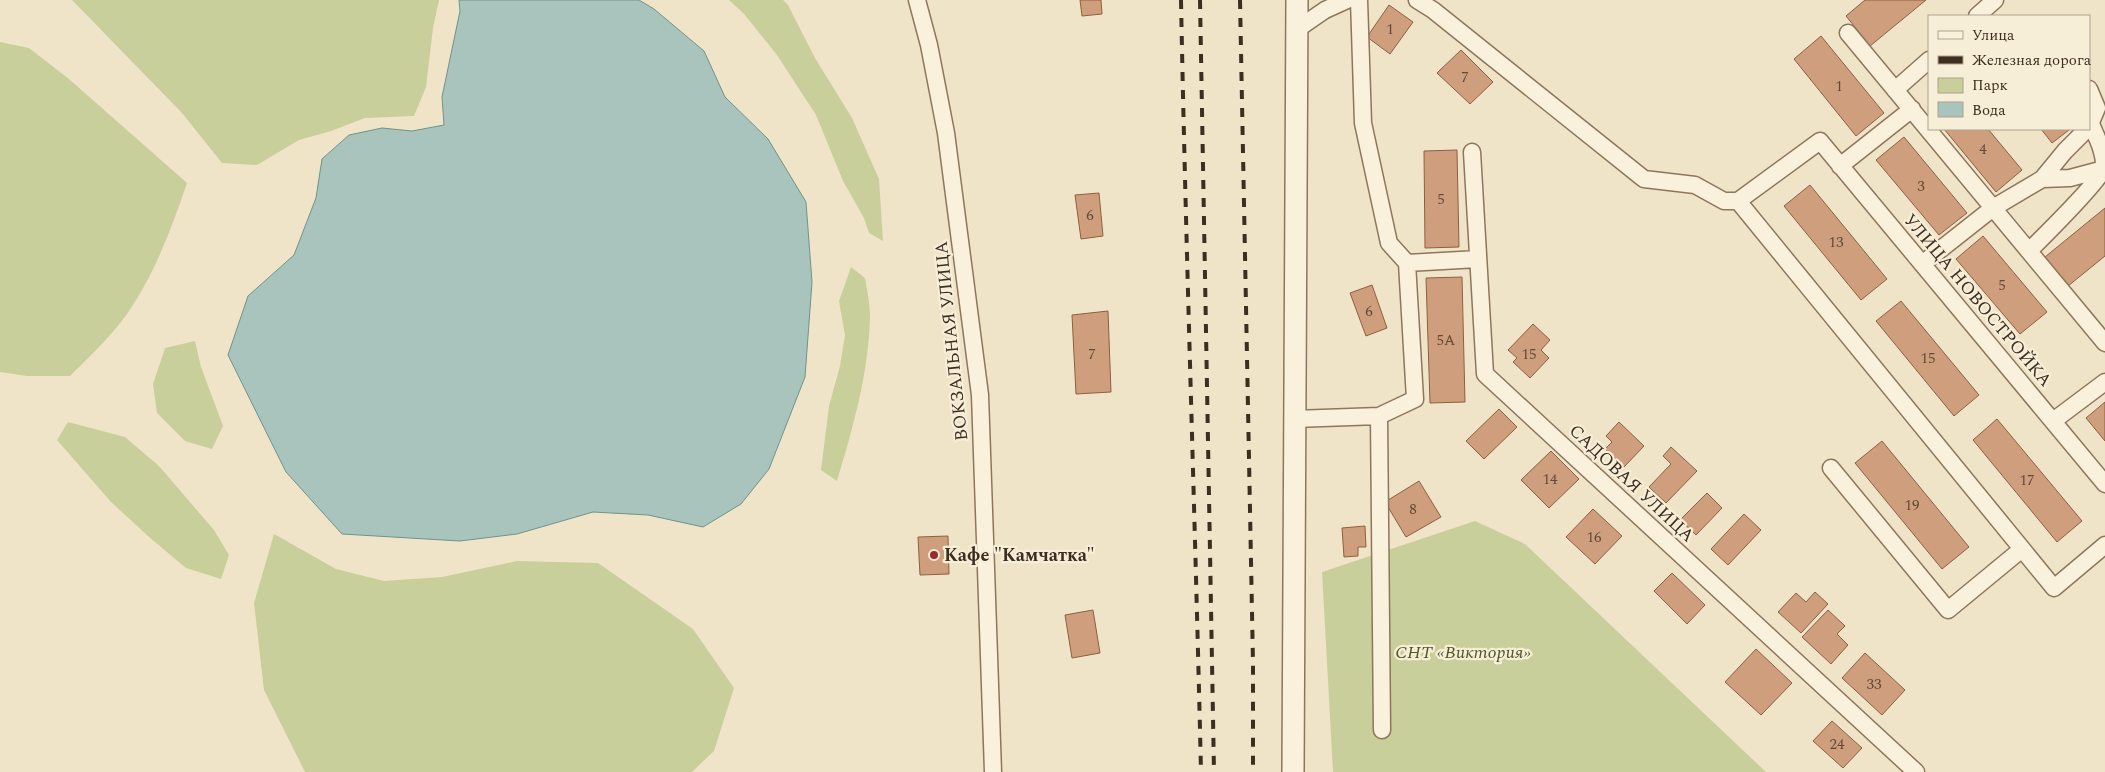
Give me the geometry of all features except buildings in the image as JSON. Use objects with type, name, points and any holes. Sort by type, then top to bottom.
[{"type":"street","name":"ВОКЗАЛЬНАЯ УЛИЦА","points":[[917,0],[929,45],[946,132],[980,395],[993,772]]},
{"type":"street","points":[[1293,772],[1297,0]]},
{"type":"street","points":[[1296,30],[1325,10],[1348,0]]},
{"type":"street","points":[[1294,419],[1379,416],[1415,399],[1407,263],[1389,243],[1363,123],[1360,0]]},
{"type":"street","points":[[1417,0],[1433,10],[1644,179],[1695,185],[1724,202],[1738,202],[2054,588],[2105,545]]},
{"type":"street","points":[[1978,15],[1995,0]]},
{"type":"street","points":[[1848,33],[1928,129]]},
{"type":"street","points":[[1895,90],[1928,61]]},
{"type":"street","points":[[2090,91],[2097,108],[2090,125]]},
{"type":"street","points":[[1840,166],[1912,109]]},
{"type":"street","points":[[2029,251],[2104,169],[2104,153],[2090,129]]},
{"type":"street","points":[[1929,130],[2105,343]]},
{"type":"street","points":[[1922,264],[1993,208],[2042,179],[2065,150],[2086,130]]},
{"type":"street","name":"УЛИЦА НОВОСТРОЙКА","points":[[1738,202],[1820,141],[2105,484]]},
{"type":"street","name":"САДОВАЯ УЛИЦА","points":[[1472,152],[1485,374],[1916,772]]},
{"type":"street","points":[[2042,179],[2070,178],[2104,169]]},
{"type":"street","points":[[1407,263],[1478,259]]},
{"type":"street","points":[[2053,421],[2105,382]]},
{"type":"street","points":[[1379,416],[1382,730]]},
{"type":"street","points":[[1830,468],[1948,610],[2022,549]]},
{"type":"green space","points":[[72,0],[439,0],[433,28],[426,87],[414,116],[365,118],[331,131],[299,140],[257,165],[222,163],[182,113]]},
{"type":"green space","points":[[729,0],[783,0],[788,5],[815,58],[852,118],[879,179],[883,241],[869,233],[864,218],[843,181],[816,115],[777,55],[744,14]]},
{"type":"green space","points":[[0,42],[29,48],[69,79],[187,183],[164,245],[142,291],[127,315],[112,333],[70,376],[27,376],[0,372]]},
{"type":"green space","points":[[851,267],[865,278],[870,311],[869,337],[859,400],[837,481],[821,470],[829,406],[840,366],[845,335],[839,301]]},
{"type":"green space","points":[[195,341],[201,367],[223,426],[212,449],[185,441],[157,413],[153,384],[165,348]]},
{"type":"green space","points":[[68,422],[125,437],[159,466],[214,530],[229,555],[221,579],[186,568],[111,502],[57,440]]},
{"type":"green space","name":"СНТ «Виктория»","points":[[1475,521],[1525,544],[1766,772],[1333,772],[1322,572]]},
{"type":"green space","points":[[274,534],[336,569],[384,581],[442,577],[517,561],[598,563],[693,629],[734,688],[714,751],[692,772],[305,772],[264,690],[254,603]]},
{"type":"water","points":[[459,0],[639,0],[654,9],[704,51],[725,97],[768,139],[806,202],[812,282],[805,377],[769,469],[741,504],[703,527],[648,515],[593,512],[517,534],[460,541],[342,534],[286,472],[228,355],[248,296],[294,255],[316,198],[322,159],[349,135],[382,128],[412,131],[444,125],[442,97],[460,11]]},
{"type":"railway","points":[[1181,0],[1201,772]]},
{"type":"railway","points":[[1200,0],[1214,772]]},
{"type":"railway","points":[[1240,0],[1253,663],[1253,772]]},
{"type":"place","name":"Кафе \"Камчатка\"","points":[[934,555]]}]
